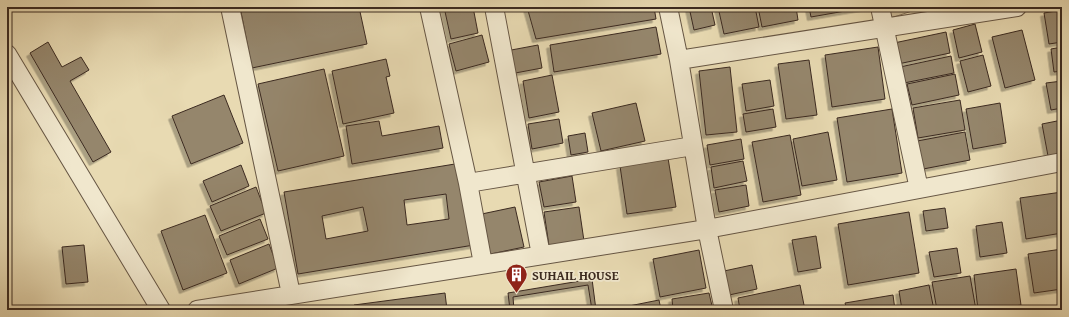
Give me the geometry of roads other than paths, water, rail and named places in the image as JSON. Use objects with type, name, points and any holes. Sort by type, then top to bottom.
[{"type":"street","points":[[230,7],[291,294]]},
{"type":"street","points":[[429,7],[468,183],[483,264]]},
{"type":"street","points":[[494,7],[541,255]]},
{"type":"street","points":[[668,7],[679,60],[706,229],[724,310]]},
{"type":"street","points":[[880,7],[919,189]]},
{"type":"street","points":[[679,60],[1017,7]]},
{"type":"street","points":[[7,54],[161,310]]},
{"type":"street","points":[[468,183],[693,146]]},
{"type":"street","points":[[197,310],[706,229],[1062,162]]},
{"type":"place","name":"SUHAIL HOUSE","points":[[517,294]]}]
